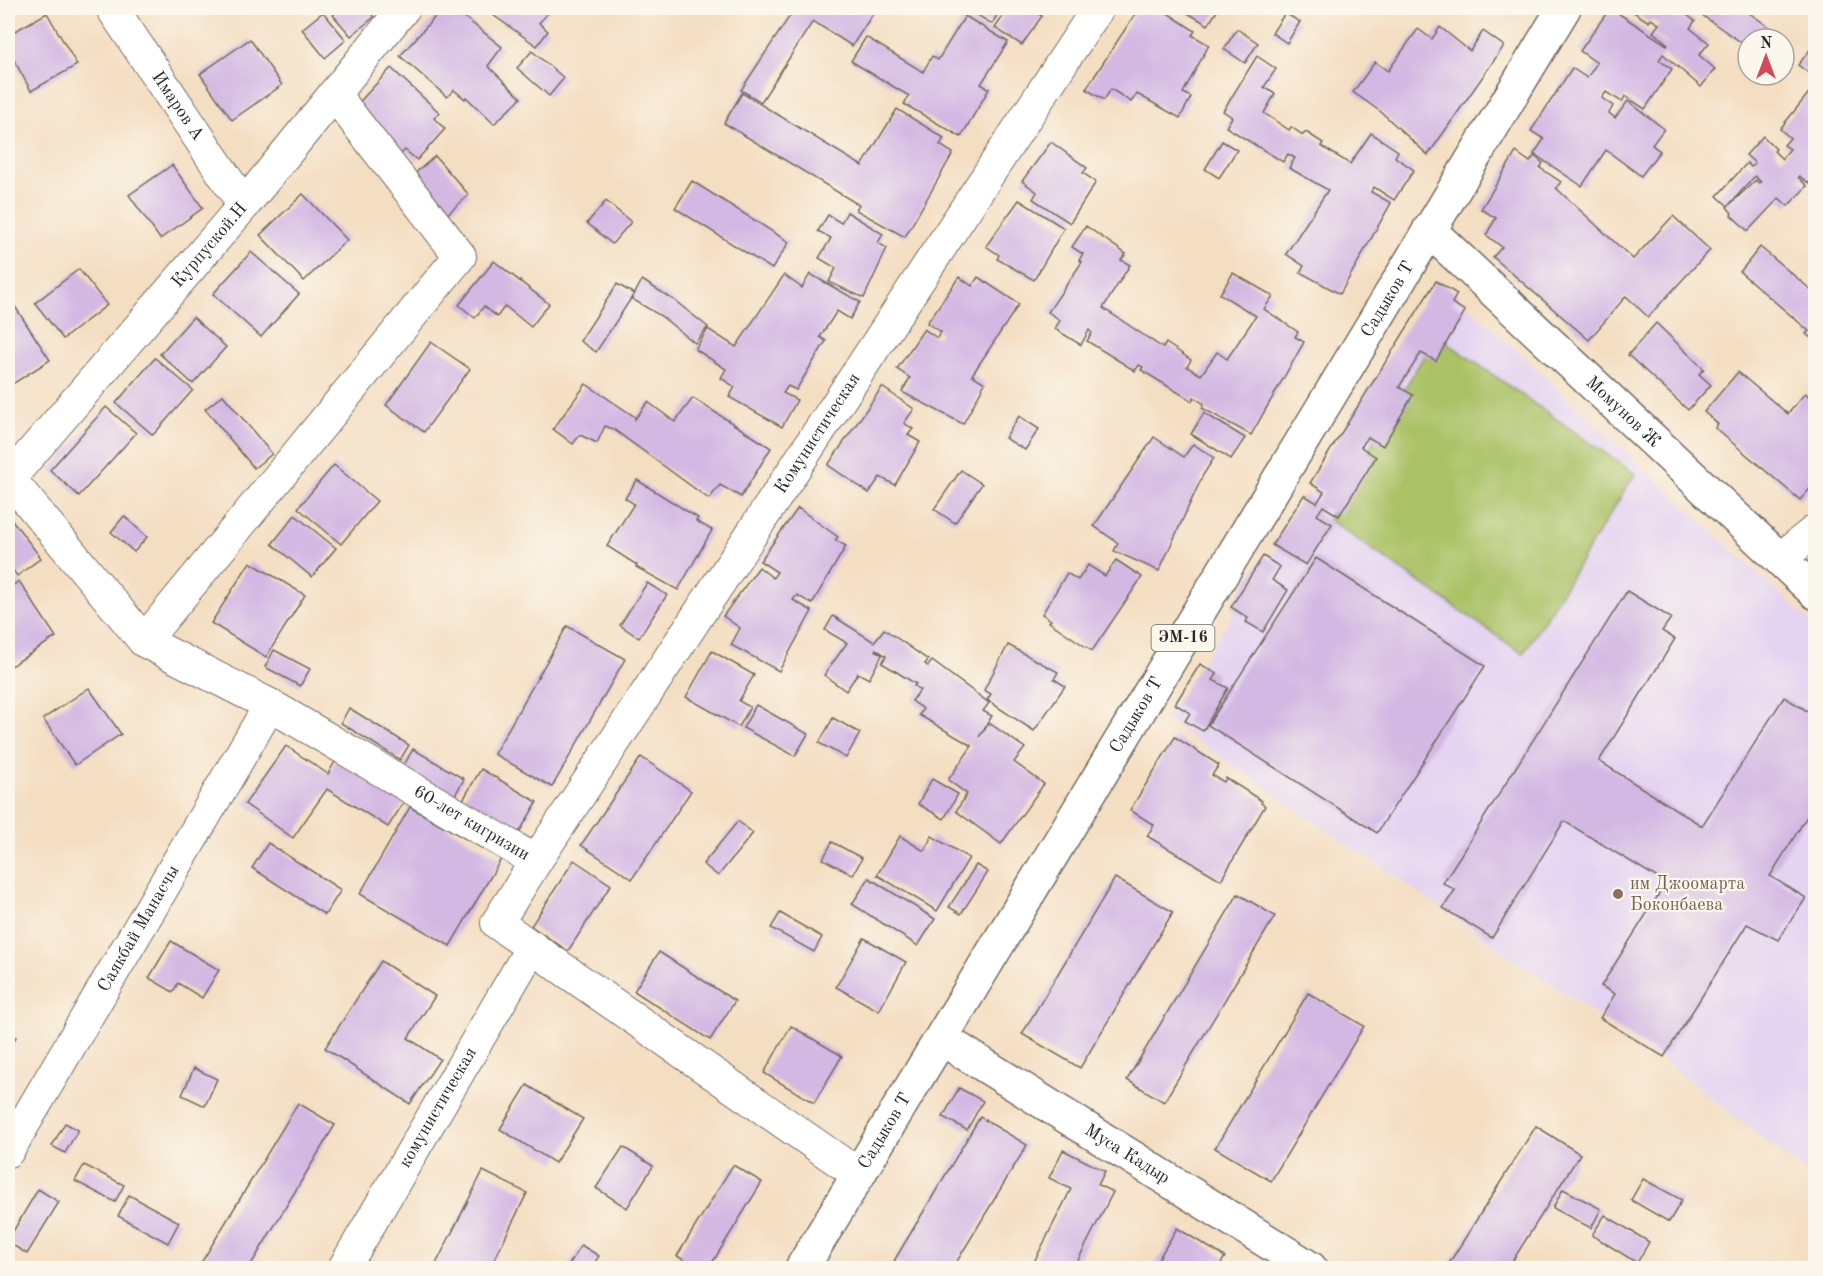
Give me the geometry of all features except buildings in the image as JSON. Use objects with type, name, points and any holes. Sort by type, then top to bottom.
[{"type":"main road","name":"Садыков Т","points":[[802,1269],[1564,8]]},
{"type":"main road","name":"Момунов Ж","points":[[1429,230],[1815,593]]},
{"type":"main road","name":"Муса Кадыр","points":[[942,1039],[1310,1269]]},
{"type":"street","name":"Имаров А","points":[[112,8],[244,205]]},
{"type":"street","name":"Курпуской.Н","points":[[8,478],[244,205],[404,8]]},
{"type":"street","name":"Комунистическая","points":[[536,861],[1098,8]]},
{"type":"street","points":[[144,641],[460,256],[334,94]]},
{"type":"street","name":"60-лет кигризии","points":[[8,478],[144,641],[270,705],[536,861],[497,923],[859,1175]]},
{"type":"street","points":[[1780,558],[1815,530]]},
{"type":"street","name":"Саякбай Манасчы","points":[[8,1151],[270,705]]},
{"type":"street","name":"комунистическая","points":[[344,1269],[532,947]]},
{"type":"shaded area","name":"им Джоомарта Боконбаева","points":[[1446,286],[1815,626],[1815,1180],[1675,1069],[1165,719]]},
{"type":"green space","points":[[1436,335],[1635,474],[1523,654],[1328,519]]},
{"type":"place","name":"им Джоомарта Боконбаева","points":[[1618,894]]}]
